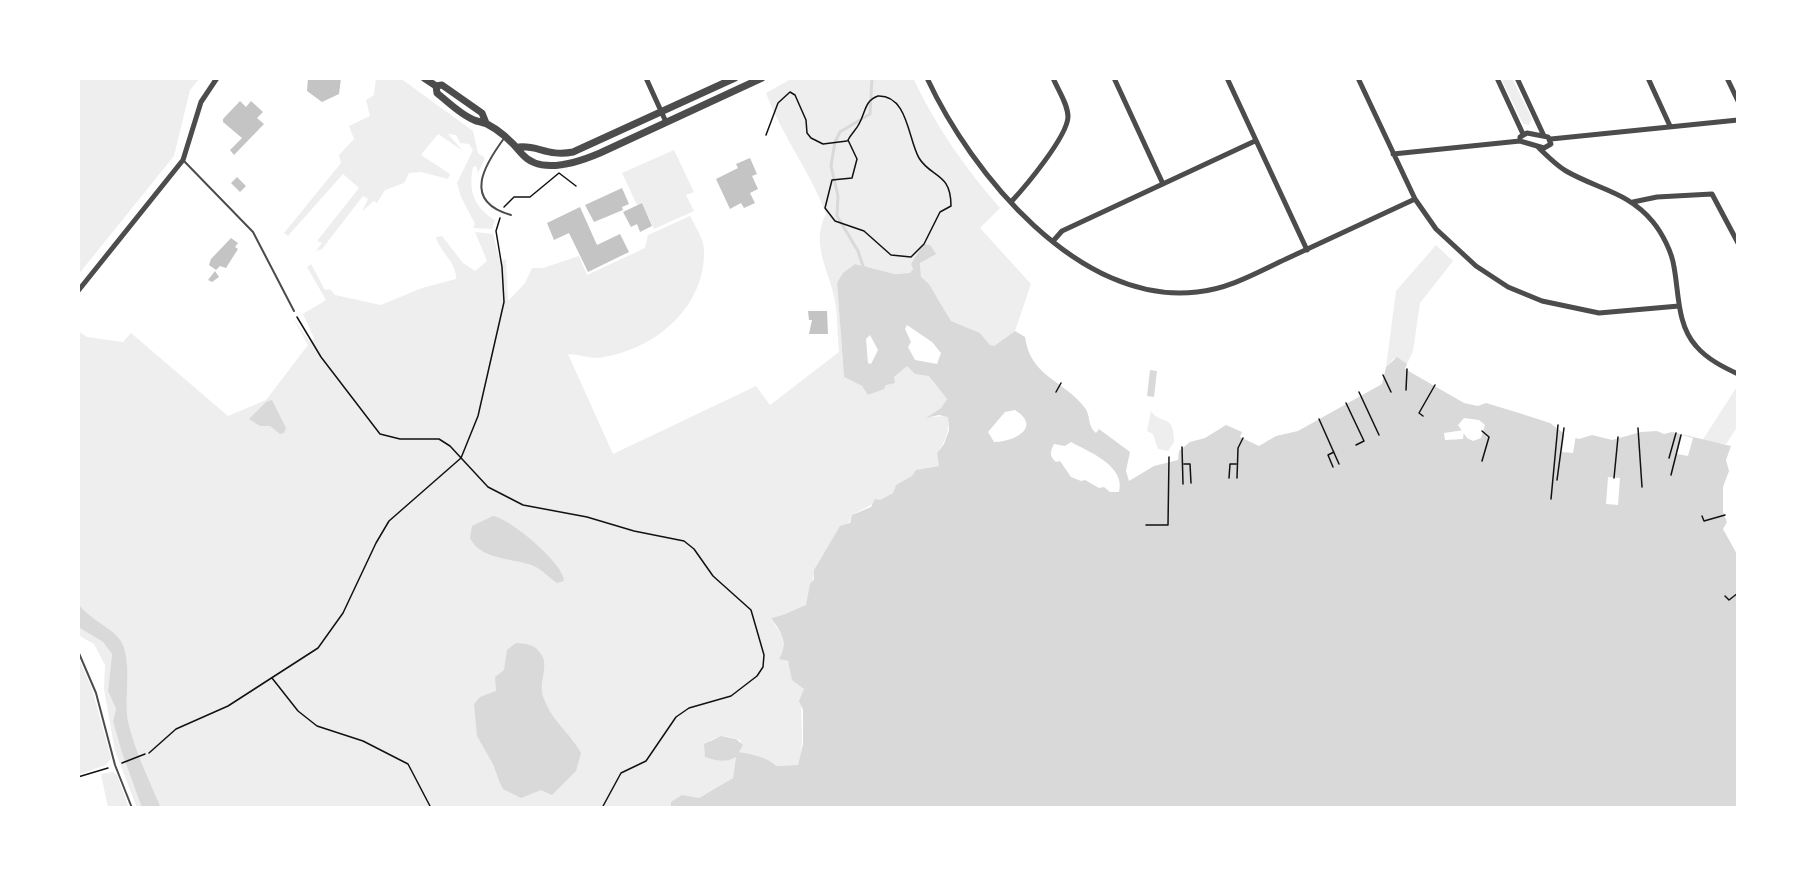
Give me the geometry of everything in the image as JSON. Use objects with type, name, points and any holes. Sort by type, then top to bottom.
[{"type":"street","points":[[78,291],[183,160],[201,102],[217,78]]},
{"type":"street","points":[[424,78],[436,86],[437,93],[473,120],[486,123],[519,147],[522,154],[534,161],[568,165],[600,153],[759,79]]},
{"type":"street","points":[[646,78],[666,122]]},
{"type":"street","points":[[519,147],[530,146],[548,154],[573,152],[735,78]]},
{"type":"street","points":[[927,78],[962,141],[1011,202],[1080,261],[1116,281],[1168,293],[1198,292],[1228,285],[1415,199]]},
{"type":"street","points":[[1011,202],[1029,183],[1066,126],[1067,111],[1053,78]]},
{"type":"street","points":[[1114,78],[1163,184]]},
{"type":"street","points":[[1227,78],[1307,250]]},
{"type":"street","points":[[1358,78],[1415,199],[1436,229],[1476,266],[1508,286],[1542,301],[1599,313],[1679,306]]},
{"type":"street","points":[[1497,78],[1523,134],[1521,141]]},
{"type":"street","points":[[1517,78],[1544,136]]},
{"type":"street","points":[[1647,78],[1670,126]]},
{"type":"street","points":[[1727,78],[1738,101]]},
{"type":"street","points":[[1523,134],[1551,139],[1738,120]]},
{"type":"street","points":[[1393,154],[1521,141],[1538,147],[1547,147],[1551,139]]},
{"type":"street","points":[[1054,240],[1062,231],[1256,141]]},
{"type":"street","points":[[1538,147],[1565,171],[1612,190],[1633,202],[1653,222],[1674,265],[1679,306],[1686,330],[1695,345],[1709,358],[1738,374]]},
{"type":"street","points":[[1633,202],[1657,197],[1712,194],[1738,243]]},
{"type":"lane","points":[[505,137],[486,162],[481,183],[490,203],[511,215]]},
{"type":"lane","points":[[183,160],[253,232],[294,311]]},
{"type":"lane","points":[[78,651],[96,693],[115,765],[132,808]]},
{"type":"path","points":[[766,135],[778,103],[790,92],[795,95],[806,120],[807,133],[823,144],[848,140]]},
{"type":"path","points":[[882,96],[893,100],[909,127],[919,159],[941,176],[948,187],[951,206],[940,212],[924,244],[911,257],[891,255],[864,231],[835,221],[825,208],[832,180],[852,178],[857,159],[848,140],[871,99],[882,96]]},
{"type":"path","points":[[504,208],[514,197],[530,197],[559,173],[571,179],[576,186]]},
{"type":"path","points":[[148,753],[176,729],[228,706],[307,657],[326,640],[343,613],[389,521],[461,458],[476,424],[504,302],[502,267],[496,231],[500,217]]},
{"type":"path","points":[[294,311],[321,357],[380,434],[400,439],[439,440],[461,458],[488,487],[524,505],[587,517],[688,543],[713,576],[748,606],[754,615],[764,655],[763,666],[758,676],[731,696],[681,713],[646,762],[621,773],[602,808]]},
{"type":"path","points":[[1406,390],[1407,369]]},
{"type":"path","points":[[1383,375],[1391,392]]},
{"type":"path","points":[[1056,392],[1061,383]]},
{"type":"path","points":[[1423,416],[1419,413],[1435,385]]},
{"type":"path","points":[[1359,392],[1379,435]]},
{"type":"path","points":[[1346,403],[1364,441],[1356,445]]},
{"type":"path","points":[[1319,419],[1340,464]]},
{"type":"path","points":[[1551,500],[1558,425]]},
{"type":"path","points":[[1557,480],[1564,428]]},
{"type":"path","points":[[1638,428],[1642,488]]},
{"type":"path","points":[[1482,431],[1489,437],[1482,461]]},
{"type":"path","points":[[1669,458],[1676,433]]},
{"type":"path","points":[[1671,475],[1682,435]]},
{"type":"path","points":[[1614,478],[1618,437]]},
{"type":"path","points":[[1237,478],[1238,448],[1243,438]]},
{"type":"path","points":[[1182,447],[1183,484]]},
{"type":"path","points":[[1333,467],[1328,455],[1334,452]]},
{"type":"path","points":[[1146,525],[1168,525],[1169,457]]},
{"type":"path","points":[[1182,464],[1190,464],[1191,483]]},
{"type":"path","points":[[1229,478],[1230,464],[1238,464]]},
{"type":"path","points":[[1702,516],[1704,521],[1725,515]]},
{"type":"path","points":[[1725,596],[1729,600],[1738,593]]},
{"type":"path","points":[[271,678],[298,711],[317,726],[363,741],[408,764],[432,808]]},
{"type":"path","points":[[78,777],[145,754]]},
{"type":"shaded area","points":[[78,78],[200,78],[190,90],[174,156],[78,275]]},
{"type":"shaded area","points":[[376,78],[400,78],[473,131],[478,153],[485,158],[478,173],[476,166],[473,167],[472,191],[477,204],[495,220],[492,229],[473,228],[475,224],[461,197],[457,183],[473,150],[469,144],[460,143],[456,135],[448,134],[463,151],[438,134],[421,155],[450,174],[448,179],[421,172],[409,173],[404,183],[385,190],[377,203],[374,201],[362,211],[368,199],[363,196],[322,249],[316,251],[322,243],[317,241],[359,188],[343,174],[288,236],[284,233],[341,163],[339,155],[354,139],[349,126],[370,116],[366,100],[374,95]]},
{"type":"shaded area","points":[[793,78],[913,78],[952,146],[1000,208],[980,228],[1031,284],[1015,331],[994,346],[990,345],[980,333],[951,321],[929,284],[921,278],[920,263],[925,259],[923,244],[911,264],[913,269],[910,273],[895,274],[855,264],[837,283],[844,377],[862,386],[869,395],[886,385],[907,365],[916,374],[929,375],[947,399],[941,408],[928,417],[948,416],[948,426],[945,440],[937,453],[939,466],[928,468],[896,485],[893,493],[852,515],[847,526],[818,563],[806,605],[771,618],[782,636],[785,660],[790,664],[791,675],[804,689],[801,703],[802,741],[798,765],[775,766],[764,758],[739,752],[741,741],[737,739],[717,738],[709,741],[736,757],[733,778],[699,798],[674,800],[671,808],[161,808],[138,755],[128,721],[127,663],[123,648],[114,635],[83,610],[78,603],[78,331],[87,337],[123,342],[131,333],[228,416],[266,400],[308,345],[293,318],[310,342],[314,338],[303,314],[326,300],[307,267],[311,264],[325,290],[330,289],[335,295],[381,305],[422,288],[456,279],[454,268],[436,237],[442,236],[463,263],[475,271],[487,261],[475,232],[493,234],[500,261],[506,259],[508,301],[525,283],[532,268],[543,268],[579,256],[587,275],[645,248],[648,235],[690,216],[704,249],[702,270],[697,289],[687,306],[674,321],[659,334],[623,352],[599,358],[568,354],[613,454],[756,386],[770,405],[839,352],[835,303],[820,245],[822,224],[826,214],[766,93]]},
{"type":"shaded area","points":[[1501,78],[1512,78],[1532,119],[1529,125],[1523,124]]},
{"type":"shaded area","points":[[674,150],[694,192],[686,195],[694,211],[654,229],[642,203],[637,205],[622,173]]},
{"type":"shaded area","points":[[923,244],[930,245],[936,254],[920,263],[921,277],[929,284],[951,321],[980,333],[990,345],[994,346],[1015,331],[1025,337],[1028,351],[1034,361],[1041,370],[1067,390],[1085,408],[1093,430],[1096,433],[1099,429],[1130,452],[1126,471],[1129,481],[1154,466],[1178,460],[1179,451],[1190,442],[1205,438],[1226,425],[1242,432],[1240,437],[1259,446],[1276,436],[1298,431],[1382,384],[1386,367],[1397,357],[1407,364],[1405,369],[1464,403],[1478,406],[1486,403],[1519,413],[1550,423],[1566,435],[1579,439],[1592,435],[1612,440],[1641,432],[1657,431],[1664,434],[1672,432],[1731,446],[1726,460],[1729,471],[1723,487],[1723,512],[1727,522],[1723,529],[1738,556],[1738,808],[671,808],[671,802],[682,795],[699,798],[733,778],[736,757],[721,761],[705,757],[704,744],[721,736],[736,739],[743,745],[739,752],[764,758],[776,766],[798,765],[803,744],[803,710],[799,701],[804,689],[792,680],[788,661],[779,659],[784,643],[781,633],[771,618],[806,605],[810,584],[814,579],[814,570],[840,526],[850,523],[852,515],[871,507],[875,499],[880,500],[893,493],[896,485],[912,476],[916,470],[939,466],[937,453],[944,444],[949,430],[948,417],[939,415],[926,418],[941,408],[947,399],[929,376],[915,374],[907,366],[894,377],[895,383],[886,385],[884,389],[868,395],[862,386],[844,377],[837,283],[843,273],[855,264],[895,274],[910,273],[913,269],[911,264]],"holes":[[[907,325],[932,342],[941,353],[937,364],[915,360],[908,347],[911,342],[905,329]],[[870,335],[878,350],[871,364],[868,363],[866,339]],[[1015,410],[1023,417],[1026,428],[1016,437],[994,442],[988,432],[1005,412]],[[1464,418],[1479,420],[1485,425],[1481,438],[1473,441],[1467,438],[1458,425]],[[1071,442],[1096,455],[1112,467],[1117,475],[1120,483],[1119,492],[1110,492],[1104,487],[1099,488],[1085,480],[1081,481],[1071,477],[1060,461],[1056,462],[1052,458],[1051,452],[1054,444],[1065,446]]]},
{"type":"shaded area","points":[[1436,245],[1453,261],[1420,303],[1413,351],[1407,364],[1394,358],[1386,367],[1396,291]]},
{"type":"shaded area","points":[[1150,370],[1157,371],[1154,397],[1147,396]]},
{"type":"shaded area","points":[[1738,385],[1738,426],[1726,444],[1702,441]]},
{"type":"shaded area","points":[[272,400],[286,428],[284,433],[280,434],[270,426],[260,426],[249,419],[266,402]]},
{"type":"shaded area","points":[[1151,411],[1172,427],[1174,442],[1168,451],[1158,449],[1153,434],[1147,431]]},
{"type":"shaded area","points":[[493,516],[523,533],[546,553],[562,573],[564,581],[557,583],[534,566],[481,551],[470,538],[472,526]]},
{"type":"shaded area","points":[[78,603],[122,643],[127,660],[128,721],[138,755],[161,808],[142,808],[113,721],[116,709],[108,691],[112,654],[103,642],[78,627]]},
{"type":"shaded area","points":[[78,627],[103,642],[112,654],[108,691],[116,709],[113,721],[142,808],[137,808],[115,751],[104,689],[105,665],[94,644],[78,635]]},
{"type":"shaded area","points":[[516,643],[533,646],[541,654],[544,664],[542,693],[547,707],[581,753],[576,771],[552,795],[541,790],[521,798],[503,789],[493,764],[477,736],[474,704],[480,697],[496,691],[495,677],[504,670],[507,650]]},
{"type":"shaded area","points":[[78,657],[92,689],[111,758],[106,765],[78,775]]},
{"type":"shaded area","points":[[113,772],[117,775],[129,808],[108,808],[101,774]]},
{"type":"pier","points":[[1464,430],[1463,439],[1445,440],[1444,433]]},
{"type":"pier","points":[[1565,430],[1576,435],[1573,453],[1562,452]]},
{"type":"pier","points":[[1682,435],[1693,438],[1688,456],[1677,454]]},
{"type":"pier","points":[[1608,477],[1620,478],[1618,505],[1606,504]]},
{"type":"building","points":[[308,78],[341,78],[339,94],[322,102],[307,91]]},
{"type":"building","points":[[240,101],[246,107],[251,101],[263,112],[257,118],[264,124],[234,155],[230,150],[242,138],[223,122],[223,119]]},
{"type":"building","points":[[750,158],[757,174],[752,176],[758,189],[750,193],[755,203],[744,208],[741,203],[730,209],[716,179],[738,168],[736,164]]},
{"type":"building","points":[[237,177],[246,186],[240,192],[231,183]]},
{"type":"building","points":[[622,188],[629,204],[622,207],[623,210],[594,222],[585,205]]},
{"type":"building","points":[[642,203],[652,226],[640,232],[637,224],[631,227],[623,212]]},
{"type":"building","points":[[580,207],[597,245],[620,234],[629,252],[588,272],[569,233],[554,240],[547,223]]},
{"type":"building","points":[[231,238],[238,243],[235,247],[238,249],[226,268],[220,266],[216,270],[209,265],[211,259]]},
{"type":"building","points":[[215,271],[219,277],[212,282],[208,280]]},
{"type":"building","points":[[808,311],[827,311],[828,334],[809,334],[812,320],[809,320]]},
{"type":"waterway","points":[[864,269],[858,251],[837,216],[838,196],[831,166],[835,142],[840,132],[870,114],[872,78]]}]
